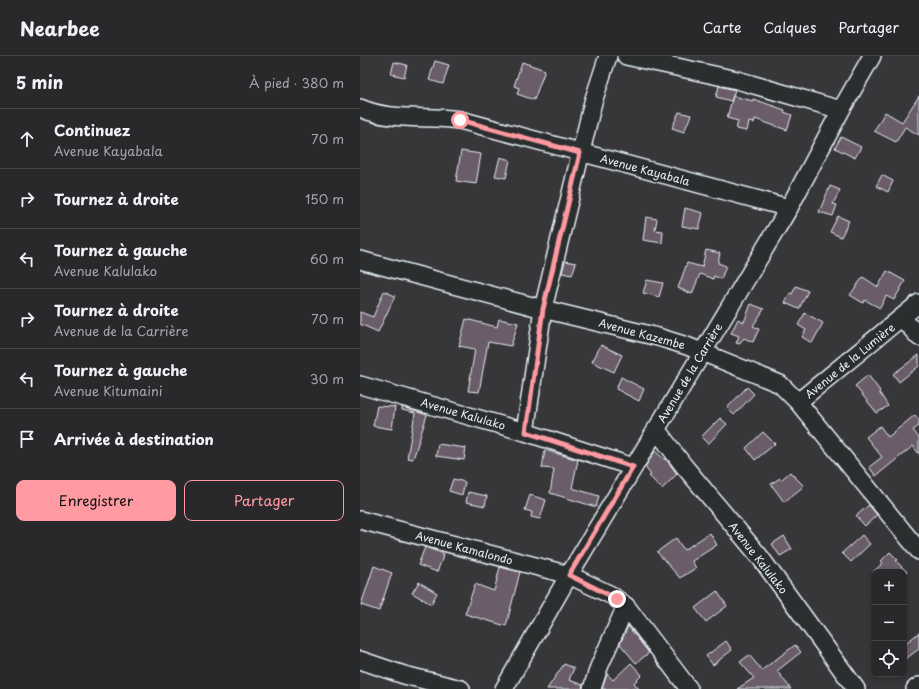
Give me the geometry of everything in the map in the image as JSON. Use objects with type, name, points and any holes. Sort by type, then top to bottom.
[{"type":"street","points":[[526,432],[543,309],[593,102],[608,56]]},
{"type":"street","points":[[626,56],[737,80],[841,110]]},
{"type":"street","name":"Avenue de la Carrière","points":[[504,689],[569,575],[789,208],[841,110],[872,56]]},
{"type":"street","name":"Avenue Kayabala","points":[[360,108],[382,116],[446,118],[460,120],[789,208]]},
{"type":"street","name":"Avenue Kazembe","points":[[360,260],[543,309],[658,337],[703,352],[780,384],[798,402],[919,550]]},
{"type":"street","name":"Avenue de la Lumière","points":[[798,402],[919,303]]},
{"type":"street","points":[[902,318],[919,337]]},
{"type":"street","name":"Avenue Kalulako","points":[[360,385],[526,432],[633,467]]},
{"type":"street","name":"Avenue Kalulako","points":[[656,429],[684,466],[760,557],[856,689]]},
{"type":"street","name":"Avenue Kamalondo","points":[[360,520],[569,575],[611,595],[626,606],[689,689]]},
{"type":"street","points":[[592,689],[599,667],[626,606]]},
{"type":"street","points":[[360,660],[404,675],[461,689]]},
{"type":"street","points":[[915,689],[919,686]]},
{"type":"building","points":[[435,61],[449,65],[443,84],[429,80]]},
{"type":"building","points":[[394,62],[407,65],[404,77],[391,74]]},
{"type":"building","points":[[522,62],[545,70],[534,100],[517,94],[519,88],[514,86]]},
{"type":"building","points":[[719,86],[735,90],[731,101],[716,97]]},
{"type":"building","points":[[733,96],[753,101],[753,99],[785,110],[784,112],[792,115],[787,130],[755,119],[754,123],[749,122],[747,131],[736,129],[738,121],[727,118]]},
{"type":"building","points":[[919,96],[919,135],[905,127],[896,142],[874,131],[885,112],[902,122]]},
{"type":"building","points":[[679,112],[691,115],[684,132],[672,128]]},
{"type":"building","points":[[841,137],[861,147],[855,158],[835,148]]},
{"type":"building","points":[[461,151],[481,154],[476,184],[456,181]]},
{"type":"building","points":[[500,157],[510,160],[506,178],[495,176]]},
{"type":"building","points":[[882,175],[893,181],[888,192],[876,186]]},
{"type":"building","points":[[830,186],[840,190],[833,204],[837,205],[833,216],[819,212]]},
{"type":"building","points":[[685,208],[703,213],[699,229],[682,226]]},
{"type":"building","points":[[838,216],[849,221],[841,237],[830,232]]},
{"type":"building","points":[[646,217],[657,219],[655,230],[663,231],[662,243],[643,240]]},
{"type":"building","points":[[706,250],[720,253],[718,263],[726,266],[721,279],[714,276],[713,279],[700,274],[692,294],[678,288],[687,263],[702,267]]},
{"type":"building","points":[[565,261],[576,263],[572,275],[562,273]]},
{"type":"building","points":[[887,271],[905,281],[894,300],[886,296],[880,308],[865,300],[863,303],[850,295],[863,277],[878,287]]},
{"type":"building","points":[[647,280],[663,283],[659,297],[643,293]]},
{"type":"building","points":[[796,286],[808,291],[799,309],[785,303],[790,293],[792,294]]},
{"type":"building","points":[[384,291],[395,296],[378,332],[360,324],[360,312],[373,317]]},
{"type":"building","points":[[751,304],[764,309],[753,326],[759,329],[753,342],[744,338],[739,344],[736,343],[739,336],[731,333],[738,319],[744,322]]},
{"type":"building","points":[[805,313],[823,323],[812,343],[802,337],[806,330],[798,325]]},
{"type":"building","points":[[466,319],[497,327],[499,319],[518,323],[511,346],[488,342],[479,392],[468,391],[475,349],[459,346]]},
{"type":"building","points":[[601,345],[622,355],[614,372],[592,362]]},
{"type":"building","points":[[919,355],[919,366],[899,382],[893,374]]},
{"type":"building","points":[[868,375],[880,391],[879,392],[888,406],[877,413],[855,386]]},
{"type":"building","points":[[621,377],[644,389],[639,401],[616,389]]},
{"type":"building","points":[[747,387],[754,394],[734,415],[727,408]]},
{"type":"building","points":[[377,406],[395,407],[392,429],[373,426]]},
{"type":"building","points":[[402,407],[427,415],[413,459],[407,458],[415,413],[402,410]]},
{"type":"building","points":[[915,415],[919,420],[919,426],[913,430],[919,438],[919,454],[913,446],[876,476],[869,467],[882,457],[866,437],[880,426],[888,437]]},
{"type":"building","points":[[720,418],[727,424],[708,444],[701,437]]},
{"type":"building","points":[[763,432],[775,444],[755,460],[746,448]]},
{"type":"building","points":[[438,444],[466,448],[464,460],[436,456]]},
{"type":"building","points":[[545,450],[578,460],[572,488],[599,496],[596,507],[550,493],[554,469],[542,468]]},
{"type":"building","points":[[655,451],[665,460],[666,459],[677,474],[662,489],[649,476],[651,475],[645,467]]},
{"type":"building","points":[[790,472],[804,486],[784,502],[771,484],[780,478],[781,480]]},
{"type":"building","points":[[453,479],[465,482],[462,495],[449,491]]},
{"type":"building","points":[[468,492],[487,496],[485,506],[466,502]]},
{"type":"building","points":[[530,495],[546,500],[540,519],[531,517],[532,512],[525,510]]},
{"type":"building","points":[[869,505],[877,515],[865,526],[856,516]]},
{"type":"building","points":[[710,533],[717,545],[692,561],[696,568],[680,578],[657,552],[676,538],[684,550]]},
{"type":"building","points":[[862,535],[870,544],[851,562],[842,553]]},
{"type":"building","points":[[784,536],[792,549],[780,556],[772,544]]},
{"type":"building","points":[[425,547],[444,554],[437,572],[418,565]]},
{"type":"building","points":[[890,552],[904,569],[876,569],[883,563],[881,561]]},
{"type":"building","points":[[374,566],[392,573],[379,611],[361,605]]},
{"type":"building","points":[[500,567],[520,572],[506,626],[465,614],[475,584],[494,591]]},
{"type":"building","points":[[419,582],[437,593],[431,604],[412,593]]},
{"type":"building","points":[[717,591],[727,606],[706,622],[695,608]]},
{"type":"building","points":[[628,626],[649,653],[636,663],[620,644]]},
{"type":"building","points":[[919,633],[919,649],[907,658],[907,642]]},
{"type":"building","points":[[726,641],[732,650],[713,665],[706,656]]},
{"type":"building","points":[[795,645],[801,652],[777,671],[791,689],[737,689],[754,678],[740,662],[749,655],[762,670]]},
{"type":"building","points":[[631,663],[642,675],[634,683],[639,689],[602,689],[607,674],[613,680]]},
{"type":"building","points":[[564,664],[574,668],[569,680],[583,685],[582,689],[547,689]]},
{"type":"route","points":[[460,120],[580,153],[543,309],[526,432],[633,467],[569,575],[617,599]]}]
